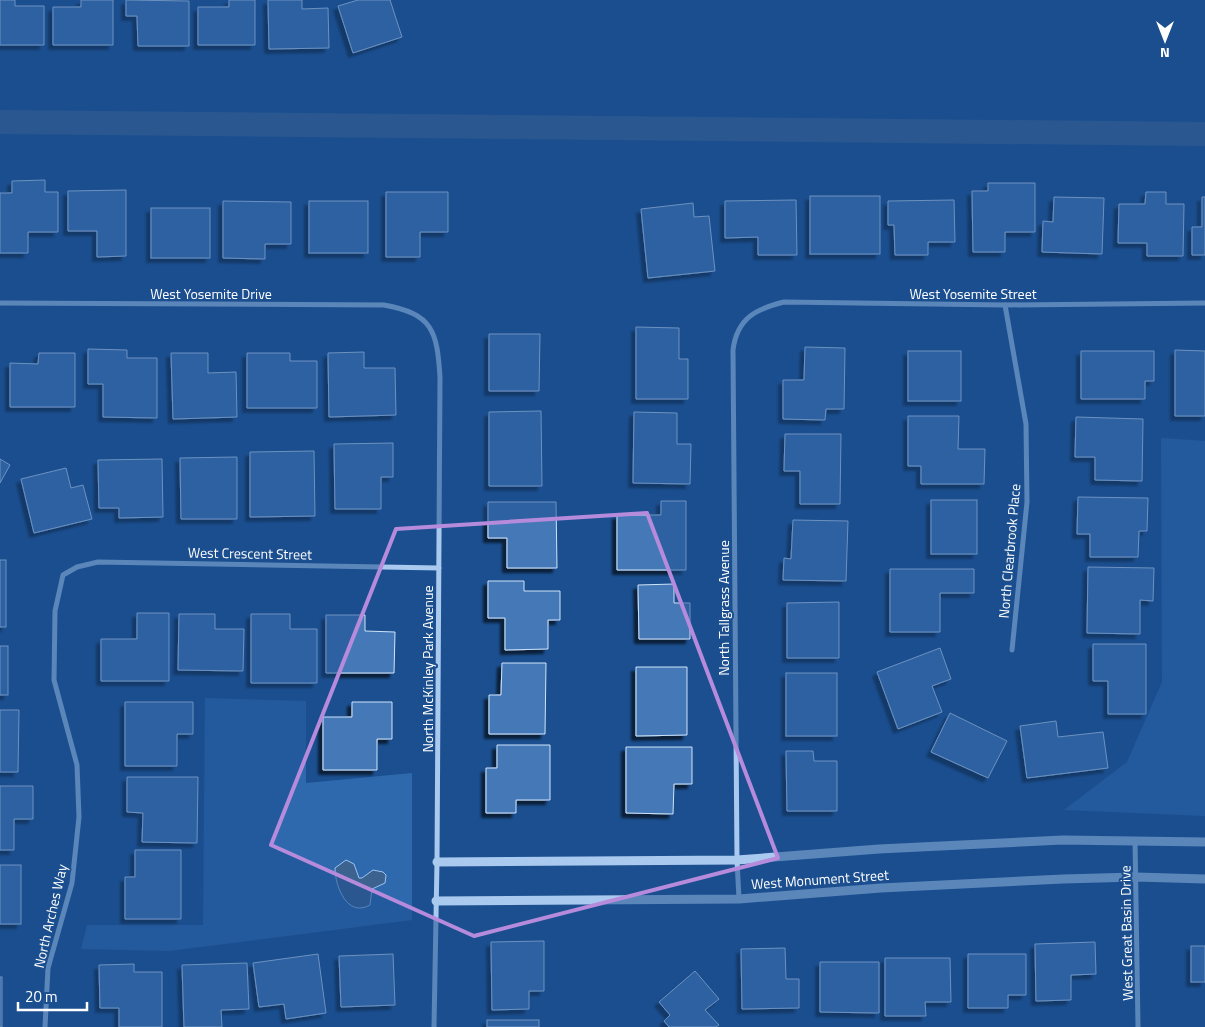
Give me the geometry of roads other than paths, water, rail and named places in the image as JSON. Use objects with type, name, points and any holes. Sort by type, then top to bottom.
[{"type":"street","name":"West Yosemite Street","points":[[746,319],[761,308],[784,302],[1005,305],[1205,303]]},
{"type":"street","name":"West Yosemite Drive","points":[[0,303],[384,305],[402,308],[420,317]]},
{"type":"street","name":"North Clearbrook Place","points":[[1005,305],[1026,424],[1027,492],[1012,650]]},
{"type":"street","name":"North McKinley Park Avenue","points":[[420,317],[430,326],[438,346],[440,377],[434,1027]]},
{"type":"street","name":"North Tallgrass Avenue","points":[[739,899],[737,860],[733,350],[734,337],[746,319]]},
{"type":"street","name":"West Crescent Street","points":[[63,575],[77,567],[98,562],[439,568]]},
{"type":"street","name":"North Arches Way","points":[[45,1027],[48,968],[72,884],[79,817],[77,765],[54,680],[55,611],[63,575]]},
{"type":"street","name":"West Monument Street","points":[[437,862],[737,860],[937,846],[1063,840],[1135,839],[1205,842]]},
{"type":"street","name":"West Great Basin Drive","points":[[1135,839],[1138,1027]]},
{"type":"street","name":"West Monument Street","points":[[436,901],[739,899],[881,888],[1136,877],[1205,879]]},
{"type":"waterway","points":[[0,122],[1205,134]]}]
